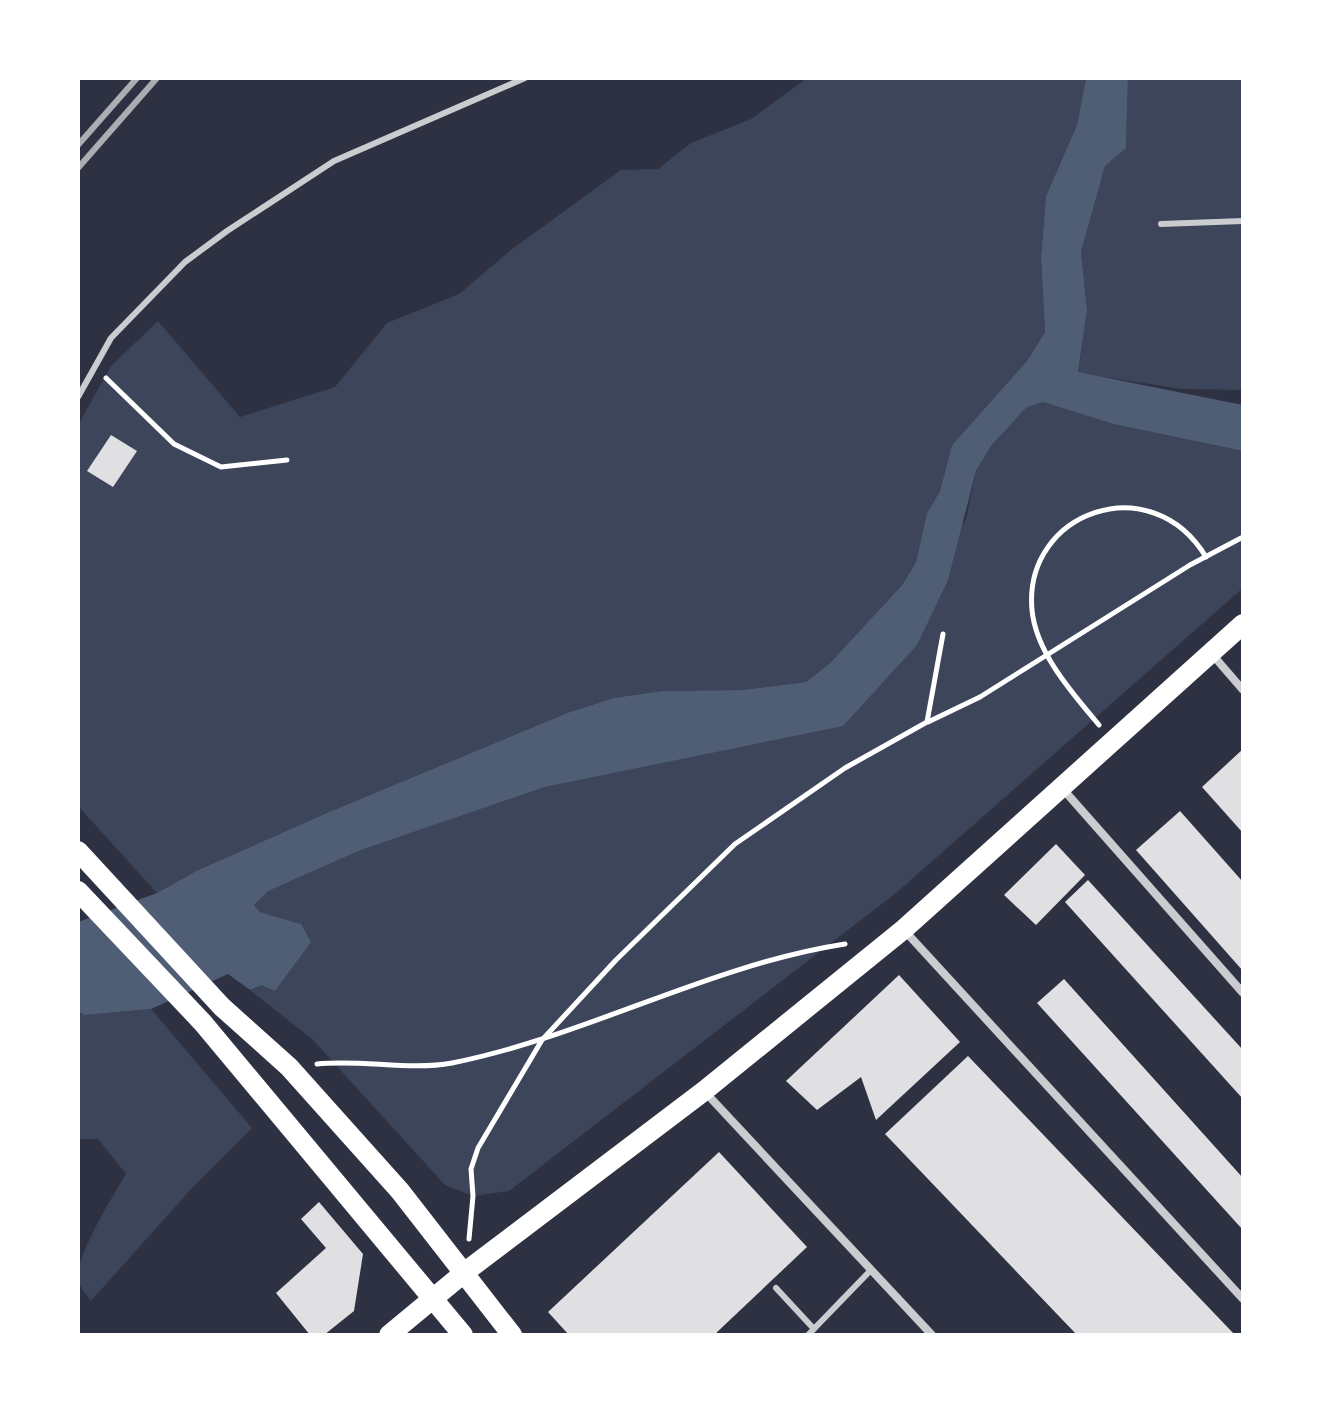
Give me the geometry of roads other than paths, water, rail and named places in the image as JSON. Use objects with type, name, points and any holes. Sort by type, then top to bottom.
[{"type":"main road","points":[[389,1335],[465,1272],[704,1091],[904,929],[1243,624]]},
{"type":"main road","points":[[78,851],[222,1007],[289,1067],[413,1206],[512,1335]]},
{"type":"main road","points":[[85,897],[203,1023],[463,1335]]},
{"type":"street","points":[[1210,653],[1243,690]]},
{"type":"street","points":[[1061,788],[1243,993]]},
{"type":"street","points":[[904,929],[1243,1299]]},
{"type":"street","points":[[704,1091],[932,1335]]},
{"type":"lane","points":[[78,397],[111,338],[185,262],[277,196],[334,161],[525,78]]},
{"type":"lane","points":[[1161,224],[1243,221]]},
{"type":"lane","points":[[808,1335],[871,1270]]},
{"type":"lane","points":[[776,1288],[814,1329]]},
{"type":"railway","points":[[78,145],[137,78]]},
{"type":"railway","points":[[78,168],[157,78]]}]
